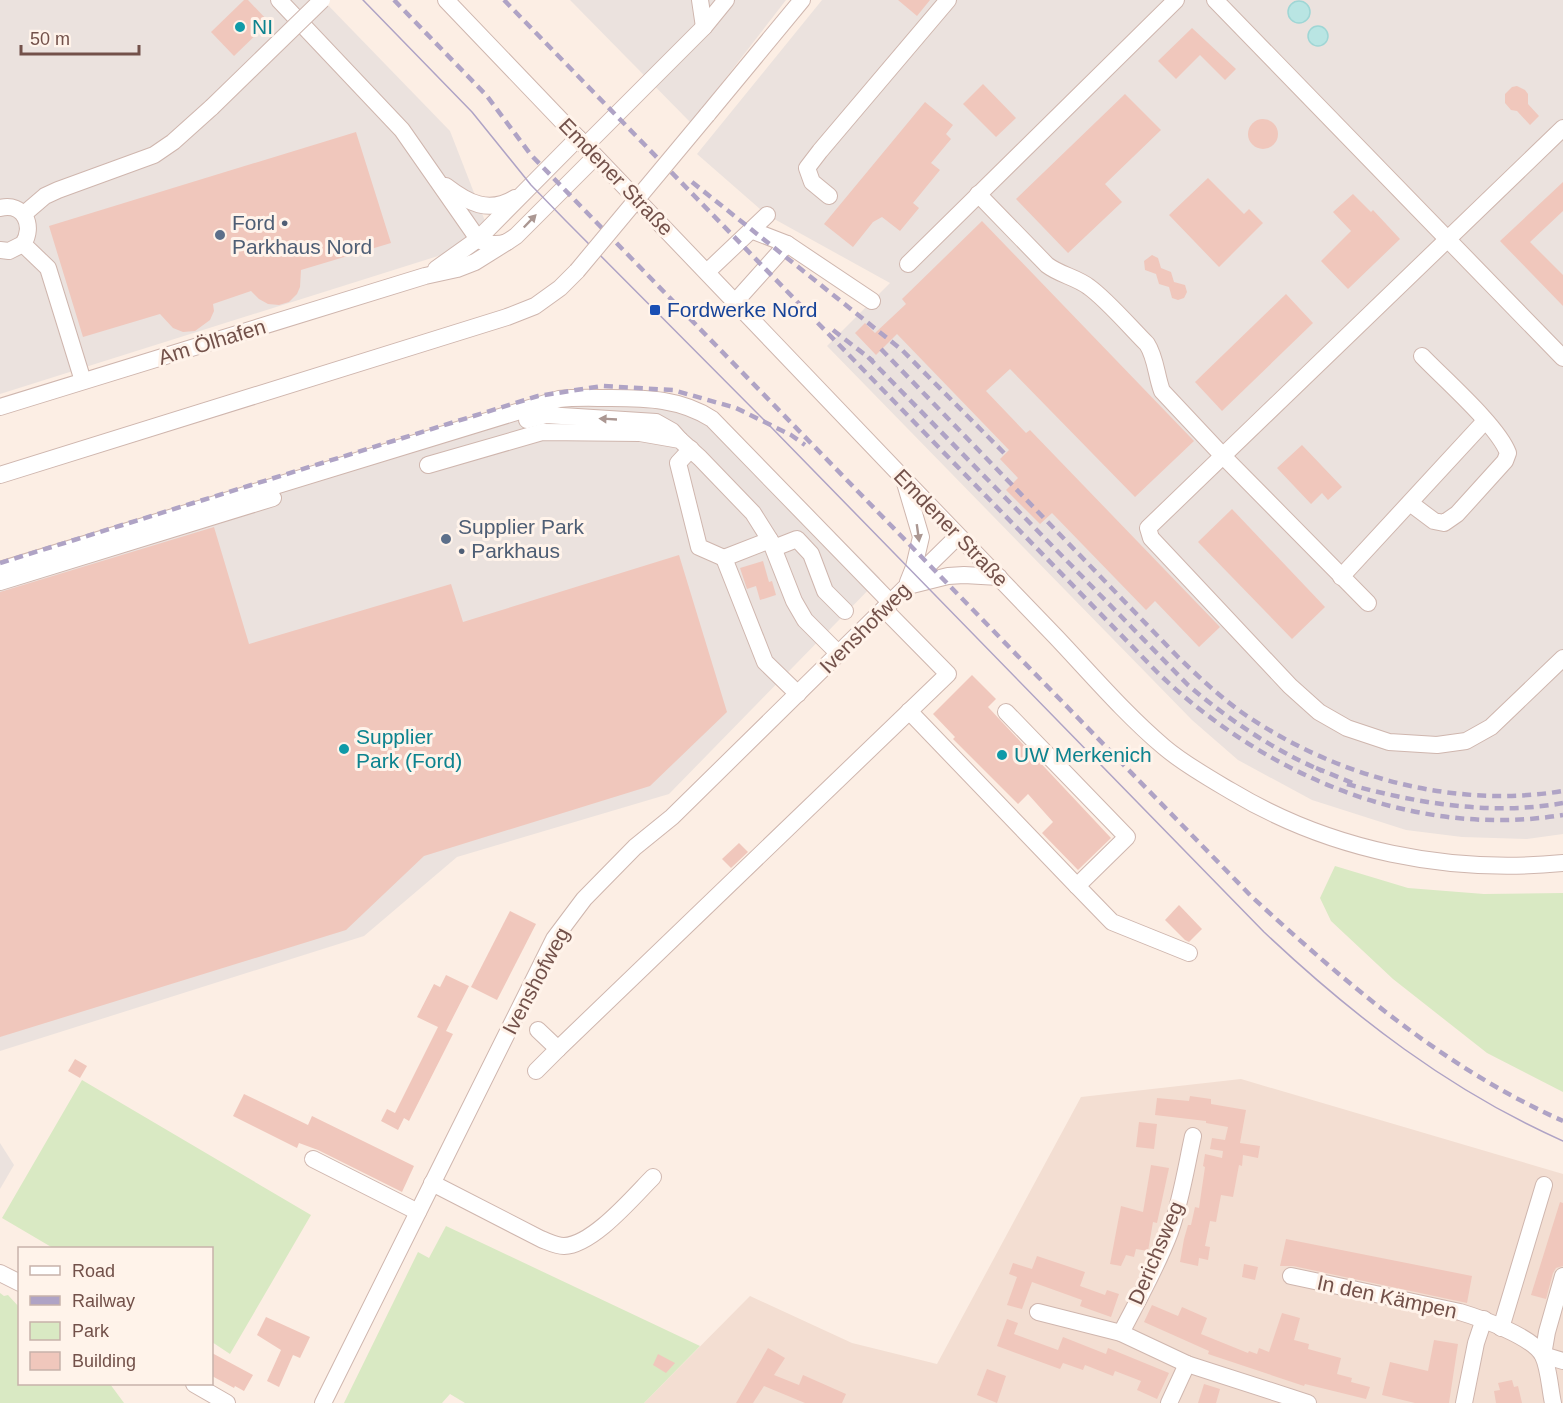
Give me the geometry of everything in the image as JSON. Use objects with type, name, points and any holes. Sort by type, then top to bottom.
[{"type":"street","points":[[279,0],[402,130],[478,239],[482,242],[499,244],[507,242]]},
{"type":"street","points":[[24,214],[45,196],[154,155],[173,142],[322,0]]},
{"type":"street","name":"Emdener Straße","points":[[446,0],[708,271],[958,536],[1165,748],[1232,792],[1263,809],[1352,844],[1424,861],[1467,866],[1532,866],[1563,863]]},
{"type":"street","points":[[700,0],[704,27]]},
{"type":"street","points":[[586,147],[704,27],[726,0]]},
{"type":"street","points":[[0,475],[507,317],[535,306],[560,288],[577,271],[802,0]]},
{"type":"street","points":[[829,196],[812,182],[807,168],[948,0]]},
{"type":"street","points":[[908,264],[1176,0]]},
{"type":"street","points":[[1215,0],[1563,358]]},
{"type":"street","points":[[1563,128],[1148,528],[1151,538],[1290,686],[1319,712],[1347,728],[1389,742],[1437,746],[1466,741],[1491,727],[1563,658]]},
{"type":"street","name":"Am Ölhafen","points":[[425,276],[478,239],[526,190],[586,147]]},
{"type":"street","name":"Am Ölhafen","points":[[0,407],[476,262],[516,236],[586,147]]},
{"type":"street","points":[[438,180],[458,195],[485,206],[496,207],[526,190]]},
{"type":"street","points":[[978,194],[1047,265],[1058,273],[1090,287],[1147,344],[1154,354],[1162,391],[1368,603]]},
{"type":"street","points":[[0,208],[11,207],[24,214],[29,229],[23,244],[9,251],[0,250]]},
{"type":"street","points":[[708,271],[767,214]]},
{"type":"street","points":[[751,230],[788,244],[872,301]]},
{"type":"street","points":[[23,244],[48,268],[83,381]]},
{"type":"street","points":[[736,301],[788,244]]},
{"type":"street","points":[[1410,503],[1434,521],[1444,523],[1457,514],[1505,461],[1508,453],[1505,443],[1422,356]]},
{"type":"street","points":[[0,570],[559,399],[648,398],[690,407],[712,419],[948,674],[536,1071]]},
{"type":"street","points":[[0,582],[546,415],[656,422],[672,431],[753,513],[772,544],[794,601],[805,620],[839,654]]},
{"type":"street","points":[[1341,577],[1485,421]]},
{"type":"street","points":[[428,465],[542,432],[640,433],[686,445]]},
{"type":"street","points":[[686,445],[678,463],[699,547],[724,558],[797,539],[811,554],[825,591],[845,611]]},
{"type":"street","points":[[904,479],[921,537],[907,586]]},
{"type":"street","name":"Ivenshofweg","points":[[323,1403],[554,939],[584,899],[635,847],[672,817],[958,536]]},
{"type":"street","points":[[724,558],[765,662],[798,694]]},
{"type":"street","points":[[907,586],[948,576],[999,578]]},
{"type":"street","points":[[909,711],[1112,922],[1189,953]]},
{"type":"street","points":[[1005,712],[1128,837],[1077,886]]},
{"type":"street","points":[[538,1030],[558,1049]]},
{"type":"street","name":"Derichsweg","points":[[1121,1333],[1158,1261],[1170,1232],[1180,1199],[1193,1136]]},
{"type":"street","points":[[313,1159],[418,1212]]},
{"type":"street","points":[[432,1184],[541,1239],[567,1246],[582,1242],[594,1234],[653,1177]]},
{"type":"street","points":[[1501,1328],[1544,1185]]},
{"type":"street","points":[[0,1273],[18,1282]]},
{"type":"street","name":"In den Kämpen","points":[[1291,1276],[1484,1319],[1527,1340],[1543,1355]]},
{"type":"street","points":[[1553,1403],[1543,1355],[1563,1276]]},
{"type":"street","points":[[1038,1312],[1121,1333],[1187,1364],[1308,1403]]},
{"type":"street","name":"In den Kämpen","points":[[1464,1403],[1484,1319]]},
{"type":"street","points":[[1543,1355],[1563,1361]]},
{"type":"street","points":[[1169,1403],[1187,1364]]},
{"type":"street","points":[[197,1385],[227,1403]]},
{"type":"shaded area","points":[[0,0],[323,0],[450,131],[492,239],[0,394]]},
{"type":"shaded area","points":[[570,0],[786,0],[691,123]]},
{"type":"shaded area","points":[[822,0],[1563,0],[1563,834],[1527,839],[1462,837],[1406,830],[1312,800],[1238,760],[1192,720],[827,346],[890,283],[767,215],[697,154]]},
{"type":"shaded area","name":"Supplier Park (Ford)","points":[[567,394],[716,412],[880,578],[669,794],[457,857],[364,936],[0,1051],[0,563]]},
{"type":"shaded area","points":[[1241,1079],[1563,1174],[1563,1403],[644,1403],[750,1296],[852,1343],[937,1364],[1081,1097]]},
{"type":"shaded area","points":[[0,1143],[14,1165],[0,1189]]},
{"type":"green space","points":[[1335,866],[1408,888],[1484,894],[1563,893],[1563,1092],[1487,1053],[1393,979],[1331,921],[1320,898]]},
{"type":"green space","points":[[82,1080],[311,1215],[230,1354],[213,1343],[213,1247],[51,1247],[2,1218]]},
{"type":"green space","points":[[446,1226],[700,1346],[644,1403],[465,1403],[450,1394],[442,1403],[344,1403],[418,1252],[429,1258]]},
{"type":"green space","points":[[0,1293],[4,1296],[8,1295],[18,1306],[18,1385],[111,1385],[124,1403],[0,1403]]},
{"type":"water","points":[[1299,1],[1307,4],[1310,12],[1307,20],[1299,23],[1291,20],[1288,12],[1291,4]]},
{"type":"water","points":[[1318,26],[1325,29],[1328,36],[1325,43],[1318,46],[1311,43],[1308,36],[1311,29]]},
{"type":"building","name":"NI","points":[[244,0],[248,0],[269,22],[234,56],[211,32]]},
{"type":"building","points":[[898,0],[930,0],[917,16]]},
{"type":"building","points":[[1192,28],[1236,69],[1225,80],[1200,55],[1176,79],[1158,61]]},
{"type":"building","points":[[983,84],[1016,118],[996,137],[963,104]]},
{"type":"building","points":[[1517,86],[1528,94],[1528,104],[1539,116],[1530,125],[1517,111],[1511,110],[1505,103],[1505,94],[1512,87]]},
{"type":"building","points":[[1125,94],[1161,130],[1105,184],[1122,202],[1068,253],[1016,199]]},
{"type":"building","points":[[925,102],[953,125],[946,134],[951,139],[931,163],[940,170],[913,203],[919,208],[900,231],[882,217],[873,222],[853,247],[824,224]]},
{"type":"building","points":[[1263,119],[1274,123],[1278,134],[1274,145],[1263,149],[1252,145],[1248,134],[1252,123]]},
{"type":"building","name":"Ford • Parkhaus Nord","points":[[356,132],[391,243],[301,270],[300,287],[289,302],[279,305],[268,304],[251,291],[213,304],[214,311],[210,320],[195,331],[183,332],[173,328],[160,314],[83,337],[49,226]]},
{"type":"building","points":[[1208,178],[1244,214],[1249,209],[1263,223],[1219,267],[1169,215]]},
{"type":"building","points":[[1563,182],[1563,211],[1530,242],[1563,275],[1563,306],[1500,241]]},
{"type":"building","points":[[1353,194],[1371,212],[1373,210],[1400,239],[1348,289],[1321,261],[1351,231],[1333,212]]},
{"type":"building","points":[[982,221],[1194,441],[1135,497],[1010,369],[986,391],[1026,433],[1030,430],[1220,627],[1199,647],[1155,601],[1146,610],[1052,513],[1040,524],[1006,490],[1018,478],[1000,459],[1009,450],[897,334],[876,355],[855,333],[865,323],[875,333],[906,304],[902,299]]},
{"type":"building","points":[[1152,255],[1158,258],[1161,268],[1171,272],[1174,282],[1185,285],[1187,292],[1184,298],[1178,300],[1172,298],[1169,287],[1159,284],[1156,274],[1145,270],[1144,261]]},
{"type":"building","points":[[1286,294],[1313,323],[1222,411],[1195,382]]},
{"type":"building","points":[[1302,445],[1342,487],[1328,500],[1322,493],[1311,504],[1277,468]]},
{"type":"building","points":[[1232,509],[1325,607],[1292,639],[1198,542]]},
{"type":"building","name":"Supplier Park (Ford)","points":[[214,527],[249,644],[451,584],[463,622],[679,555],[727,712],[650,786],[424,856],[346,930],[0,1037],[0,592]]},
{"type":"building","points":[[763,561],[769,582],[772,581],[776,595],[760,600],[756,586],[747,589],[740,568]]},
{"type":"building","name":"UW Merkenich","points":[[972,675],[996,699],[988,707],[1111,838],[1078,870],[1042,833],[1053,822],[1028,794],[1018,804],[953,739],[955,737],[933,714]]},
{"type":"building","points":[[739,843],[748,852],[731,868],[722,859]]},
{"type":"building","points":[[1179,905],[1202,929],[1189,942],[1165,920]]},
{"type":"building","points":[[510,911],[536,924],[497,1000],[471,987]]},
{"type":"building","points":[[446,975],[469,986],[446,1031],[453,1034],[409,1121],[404,1118],[398,1130],[381,1121],[387,1109],[395,1113],[438,1027],[417,1017],[434,984],[440,987]]},
{"type":"building","points":[[75,1059],[87,1066],[80,1078],[68,1071]]},
{"type":"building","points":[[244,1094],[308,1125],[312,1116],[414,1166],[402,1192],[318,1150],[299,1143],[297,1148],[233,1116]]},
{"type":"building","points":[[1190,1096],[1211,1099],[1211,1104],[1246,1110],[1240,1143],[1260,1146],[1258,1158],[1243,1155],[1233,1197],[1221,1195],[1216,1222],[1210,1221],[1205,1246],[1210,1247],[1208,1260],[1199,1258],[1198,1266],[1180,1262],[1184,1239],[1188,1225],[1191,1225],[1195,1207],[1199,1208],[1205,1154],[1222,1158],[1223,1151],[1210,1149],[1212,1138],[1225,1140],[1228,1127],[1206,1123],[1206,1121],[1155,1115],[1157,1098],[1189,1101]]},
{"type":"building","points":[[1139,1122],[1157,1124],[1154,1149],[1136,1147]]},
{"type":"building","points":[[1151,1165],[1169,1168],[1157,1223],[1153,1222],[1148,1251],[1136,1249],[1134,1257],[1126,1255],[1121,1266],[1110,1264],[1121,1206],[1143,1212]]},
{"type":"building","points":[[1560,1202],[1563,1203],[1563,1266],[1556,1268],[1553,1273],[1546,1299],[1531,1295]]},
{"type":"building","points":[[1286,1239],[1472,1276],[1467,1303],[1293,1266],[1280,1266]]},
{"type":"building","points":[[1037,1256],[1085,1272],[1080,1286],[1105,1295],[1107,1290],[1119,1294],[1111,1317],[1080,1306],[1082,1300],[1032,1282],[1022,1309],[1007,1305],[1017,1277],[1009,1274],[1013,1263],[1032,1269]]},
{"type":"building","points":[[1244,1264],[1258,1267],[1255,1280],[1242,1277]]},
{"type":"building","points":[[1152,1305],[1178,1316],[1182,1307],[1207,1318],[1201,1334],[1248,1353],[1249,1351],[1257,1354],[1259,1348],[1269,1352],[1282,1313],[1300,1318],[1294,1340],[1309,1344],[1308,1349],[1341,1358],[1337,1374],[1352,1378],[1351,1382],[1370,1387],[1366,1399],[1305,1384],[1304,1386],[1208,1354],[1209,1351],[1144,1322]]},
{"type":"building","points":[[266,1317],[310,1337],[300,1358],[293,1355],[279,1387],[267,1381],[281,1350],[257,1335]]},
{"type":"building","points":[[1007,1319],[1018,1323],[1014,1334],[1058,1350],[1063,1337],[1106,1354],[1108,1348],[1169,1373],[1157,1399],[1137,1390],[1141,1381],[1115,1371],[1113,1376],[1085,1365],[1083,1370],[1063,1363],[1060,1369],[997,1346]]},
{"type":"building","points":[[1434,1340],[1458,1344],[1449,1403],[1415,1403],[1382,1395],[1390,1362],[1428,1371]]},
{"type":"building","points":[[768,1348],[785,1358],[774,1375],[799,1385],[803,1375],[846,1394],[842,1403],[805,1403],[764,1386],[753,1403],[736,1403]]},
{"type":"building","points":[[213,1354],[253,1375],[244,1391],[235,1386],[234,1388],[213,1377]]},
{"type":"building","points":[[658,1354],[675,1363],[666,1373],[653,1365]]},
{"type":"building","points":[[987,1369],[1006,1376],[997,1403],[977,1395]]},
{"type":"building","points":[[1512,1380],[1514,1387],[1518,1386],[1522,1403],[1496,1403],[1494,1391],[1500,1390],[1498,1383]]},
{"type":"building","points":[[1204,1384],[1220,1389],[1216,1403],[1198,1403]]},
{"type":"tram line","points":[[363,0],[472,112],[531,185],[1264,932],[1332,993],[1404,1049],[1481,1099],[1563,1141]]},
{"type":"railway","points":[[394,0],[487,96],[531,155],[1252,897],[1398,1022],[1478,1076],[1519,1100],[1563,1121]]},
{"type":"railway","points":[[504,0],[1158,673],[1200,710],[1246,742],[1294,770],[1345,792],[1397,808],[1452,817],[1507,820],[1563,815]]},
{"type":"railway","points":[[692,182],[902,350],[1004,453]]},
{"type":"railway","points":[[833,330],[873,361]]},
{"type":"railway","points":[[881,349],[1178,657],[1247,716],[1319,756],[1398,783],[1439,791],[1480,795],[1522,795],[1563,791]]},
{"type":"railway","points":[[868,357],[1188,685],[1252,733],[1322,771]]},
{"type":"railway","points":[[0,563],[538,396],[602,386],[673,390],[736,408],[791,435],[805,445]]},
{"type":"railway","points":[[1316,768],[1355,784]]},
{"type":"railway","points":[[1347,784],[1400,797],[1454,806],[1509,808],[1563,803]]},
{"type":"place","name":"NI","points":[[240,27]]},
{"type":"place","name":"Ford • Parkhaus Nord","points":[[220,235]]},
{"type":"place","name":"Fordwerke Nord","points":[[655,310]]},
{"type":"place","name":"Supplier Park • Parkhaus","points":[[446,539]]},
{"type":"place","name":"Supplier Park (Ford)","points":[[344,749]]},
{"type":"place","name":"UW Merkenich","points":[[1002,755]]}]
